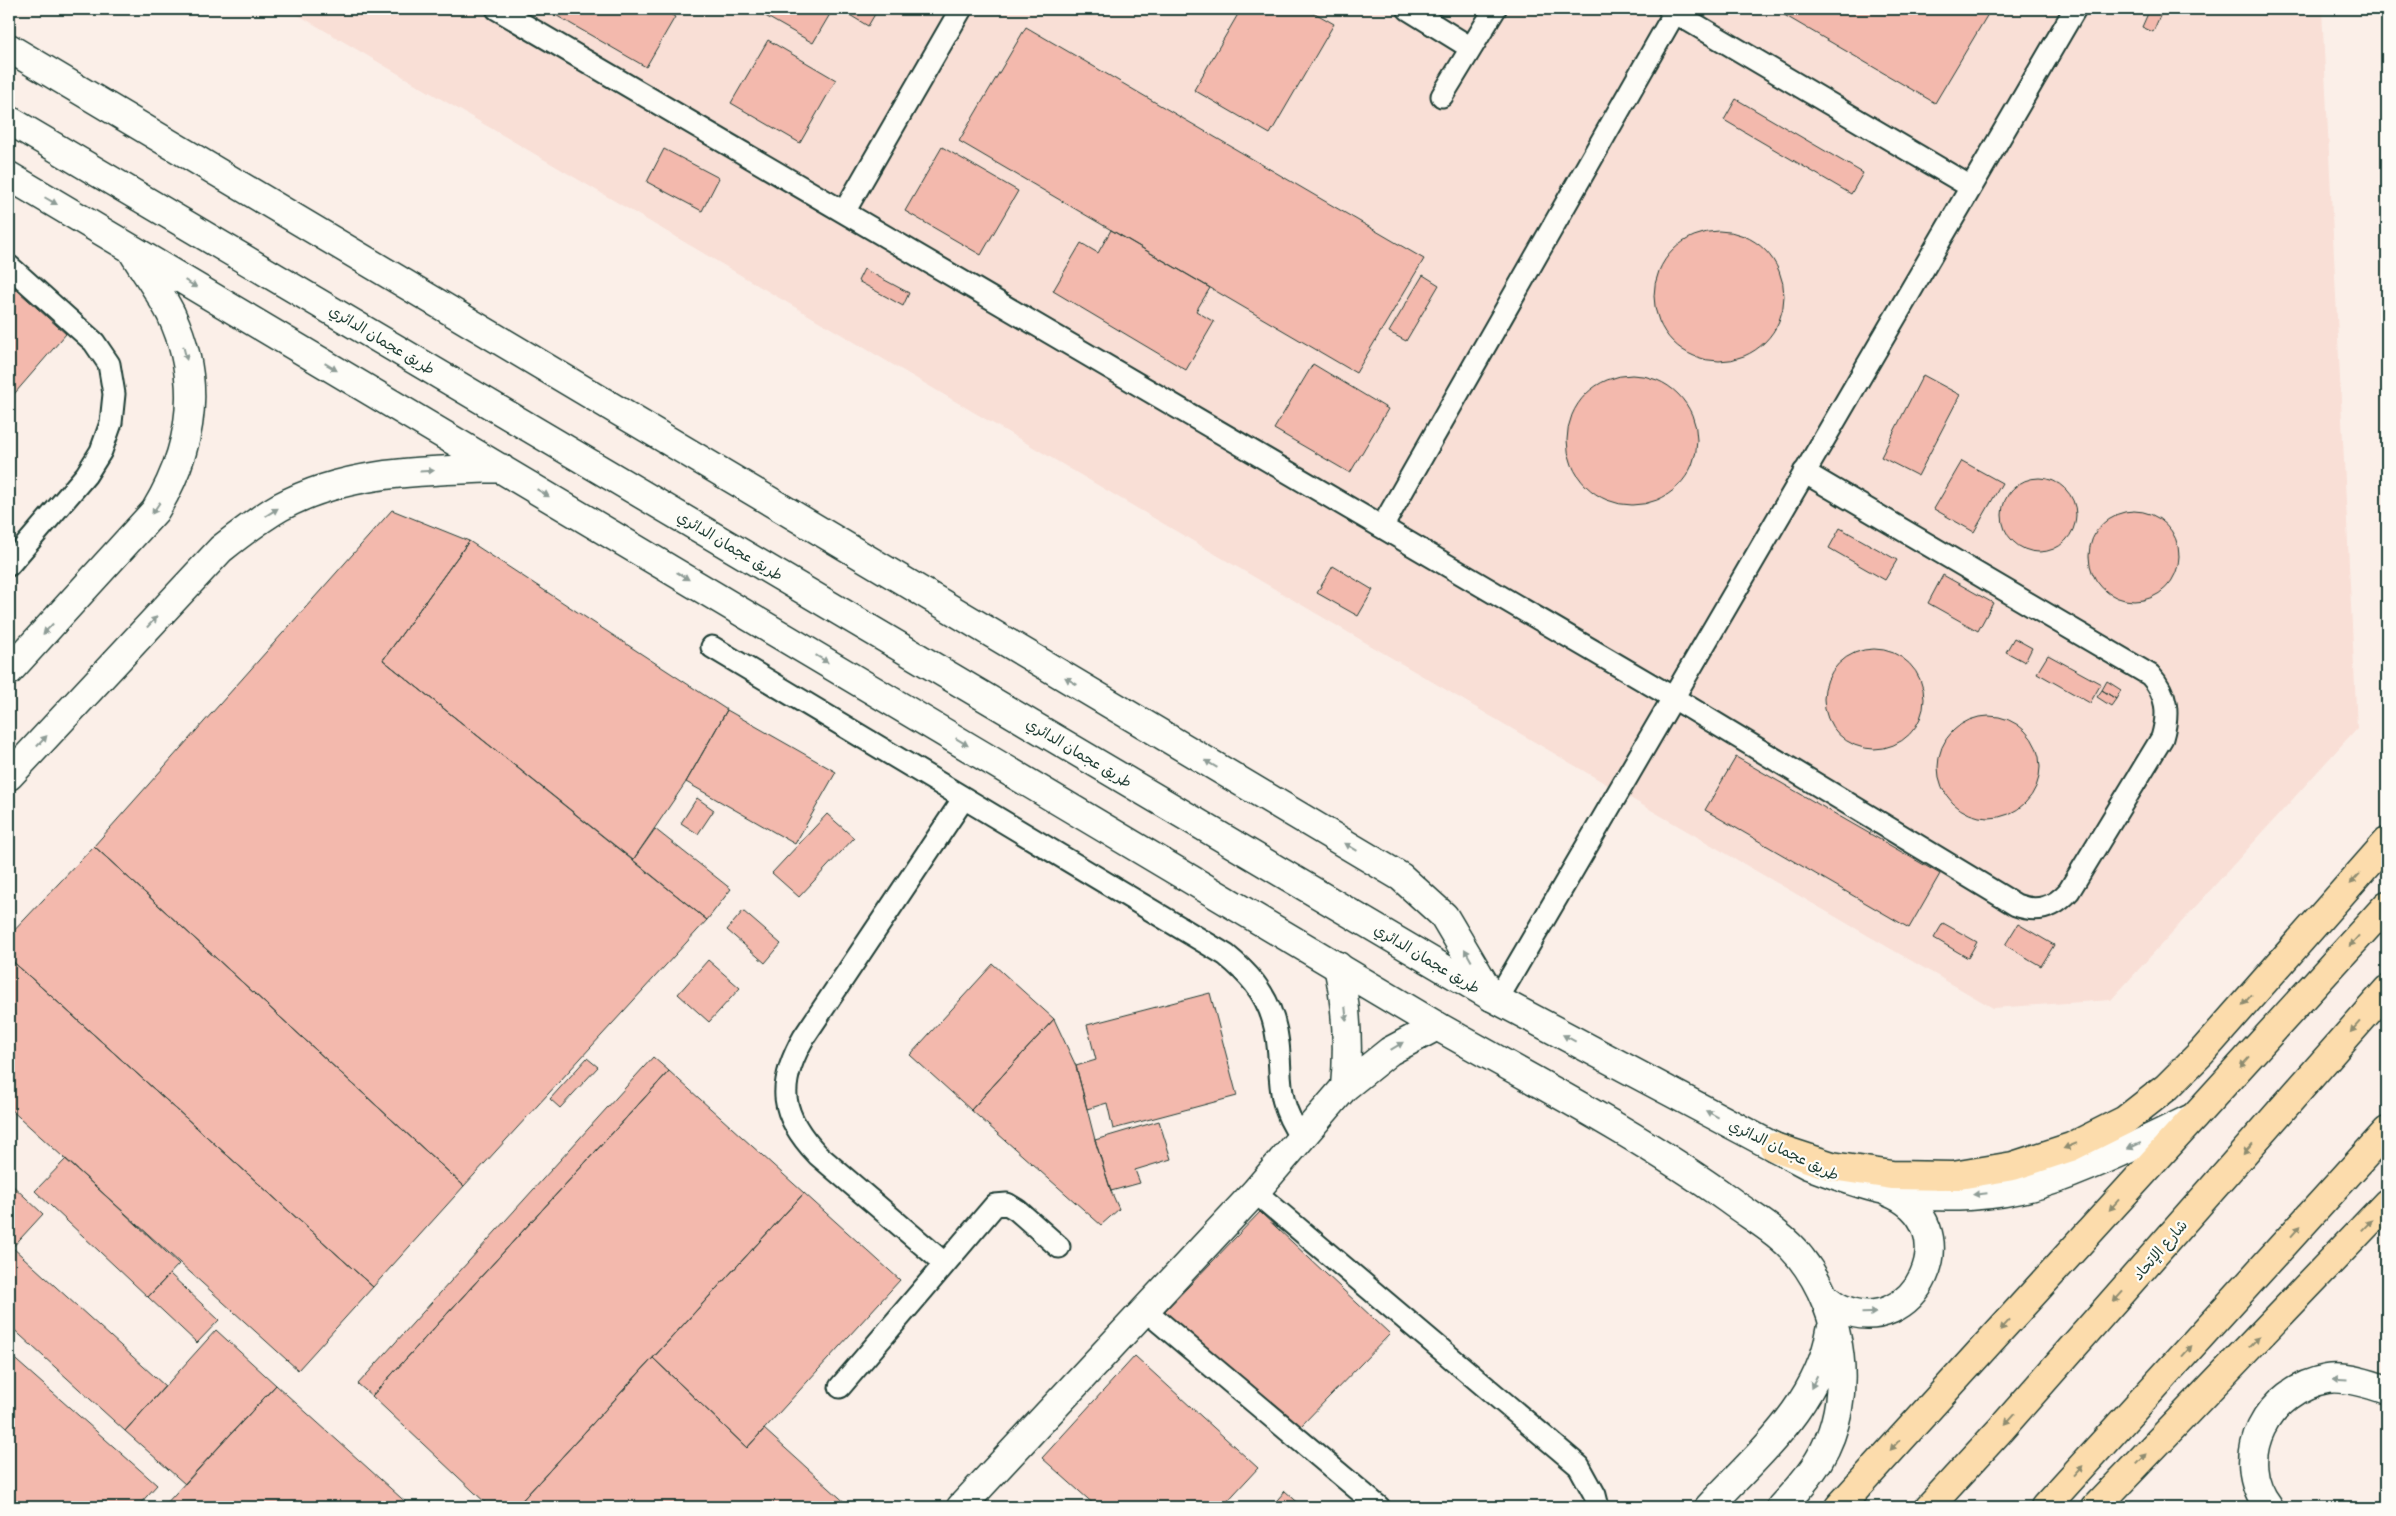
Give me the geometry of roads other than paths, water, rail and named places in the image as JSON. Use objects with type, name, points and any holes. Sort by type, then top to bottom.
[{"type":"main road","points":[[9,48],[1401,877],[1444,916],[1495,999]]},
{"type":"main road","name":"طريق عجمان الدائري","points":[[9,120],[1495,999],[1808,1165],[1845,1179],[1882,1189],[1920,1194],[1966,1196],[2010,1190],[2054,1180],[2194,1118]]},
{"type":"main road","points":[[9,176],[1437,1026],[1613,1124],[1685,1169],[1782,1238],[1800,1256],[1828,1308],[1838,1342],[1840,1366],[1836,1413],[1820,1459],[1781,1507]]},
{"type":"main road","points":[[9,670],[155,511],[171,485],[182,457],[189,428],[191,399],[189,369],[182,340],[170,313],[131,248]]},
{"type":"main road","points":[[9,776],[195,575],[221,549],[250,526],[281,507],[315,492],[350,481],[387,474],[501,468]]},
{"type":"main road","points":[[1774,1147],[1832,1166],[1892,1175],[1953,1176],[2013,1166],[2070,1147],[2125,1120],[2166,1087],[2202,1052],[2387,842]]},
{"type":"main road","points":[[1839,1507],[2387,905]]},
{"type":"main road","points":[[1338,966],[1348,1026],[1345,1086]]},
{"type":"main road","name":"شارع الإتحاد","points":[[1929,1507],[2014,1415],[2387,990]]},
{"type":"main road","points":[[961,1507],[1255,1192],[1345,1086],[1390,1051],[1437,1026]]},
{"type":"main road","points":[[2045,1507],[2387,1131]]},
{"type":"main road","points":[[1828,1308],[1840,1308],[1859,1313],[1878,1312],[1896,1307],[1912,1296],[1923,1280],[1930,1262],[1930,1243],[1925,1224],[1915,1208],[1900,1196],[1882,1189]]},
{"type":"main road","points":[[2096,1507],[2387,1203]]},
{"type":"main road","points":[[1709,1507],[1800,1406],[1813,1386],[1822,1364],[1828,1308]]},
{"type":"main road","points":[[2269,1507],[2257,1482],[2254,1461],[2256,1440],[2264,1421],[2276,1404],[2292,1392],[2310,1383],[2330,1379],[2349,1380],[2387,1390]]},
{"type":"lane","points":[[497,9],[1672,697],[2007,900],[2027,910],[2051,906],[2069,891],[2162,738],[2167,721],[2167,708],[2158,685],[2150,675],[1804,472]]},
{"type":"lane","points":[[844,212],[961,9]]},
{"type":"lane","points":[[1408,9],[1472,48]]},
{"type":"lane","points":[[1442,96],[1495,9]]},
{"type":"lane","points":[[1495,999],[2075,9]]},
{"type":"lane","points":[[1382,527],[1672,10],[1971,187]]},
{"type":"lane","points":[[9,266],[94,342],[109,364],[114,394],[111,423],[101,451],[86,475],[9,565]]},
{"type":"lane","points":[[712,647],[1226,955],[1242,968],[1256,984],[1267,1002],[1274,1021],[1280,1092],[1291,1124],[1301,1137]]},
{"type":"lane","points":[[944,1263],[818,1155],[800,1136],[789,1112],[786,1086],[791,1060],[804,1037],[964,798]]},
{"type":"lane","points":[[1255,1192],[1579,1466],[1595,1494],[1598,1507]]},
{"type":"lane","points":[[840,1387],[944,1263],[995,1206],[1007,1204],[1017,1210],[1059,1247]]},
{"type":"lane","points":[[1144,1310],[1379,1507]]}]
